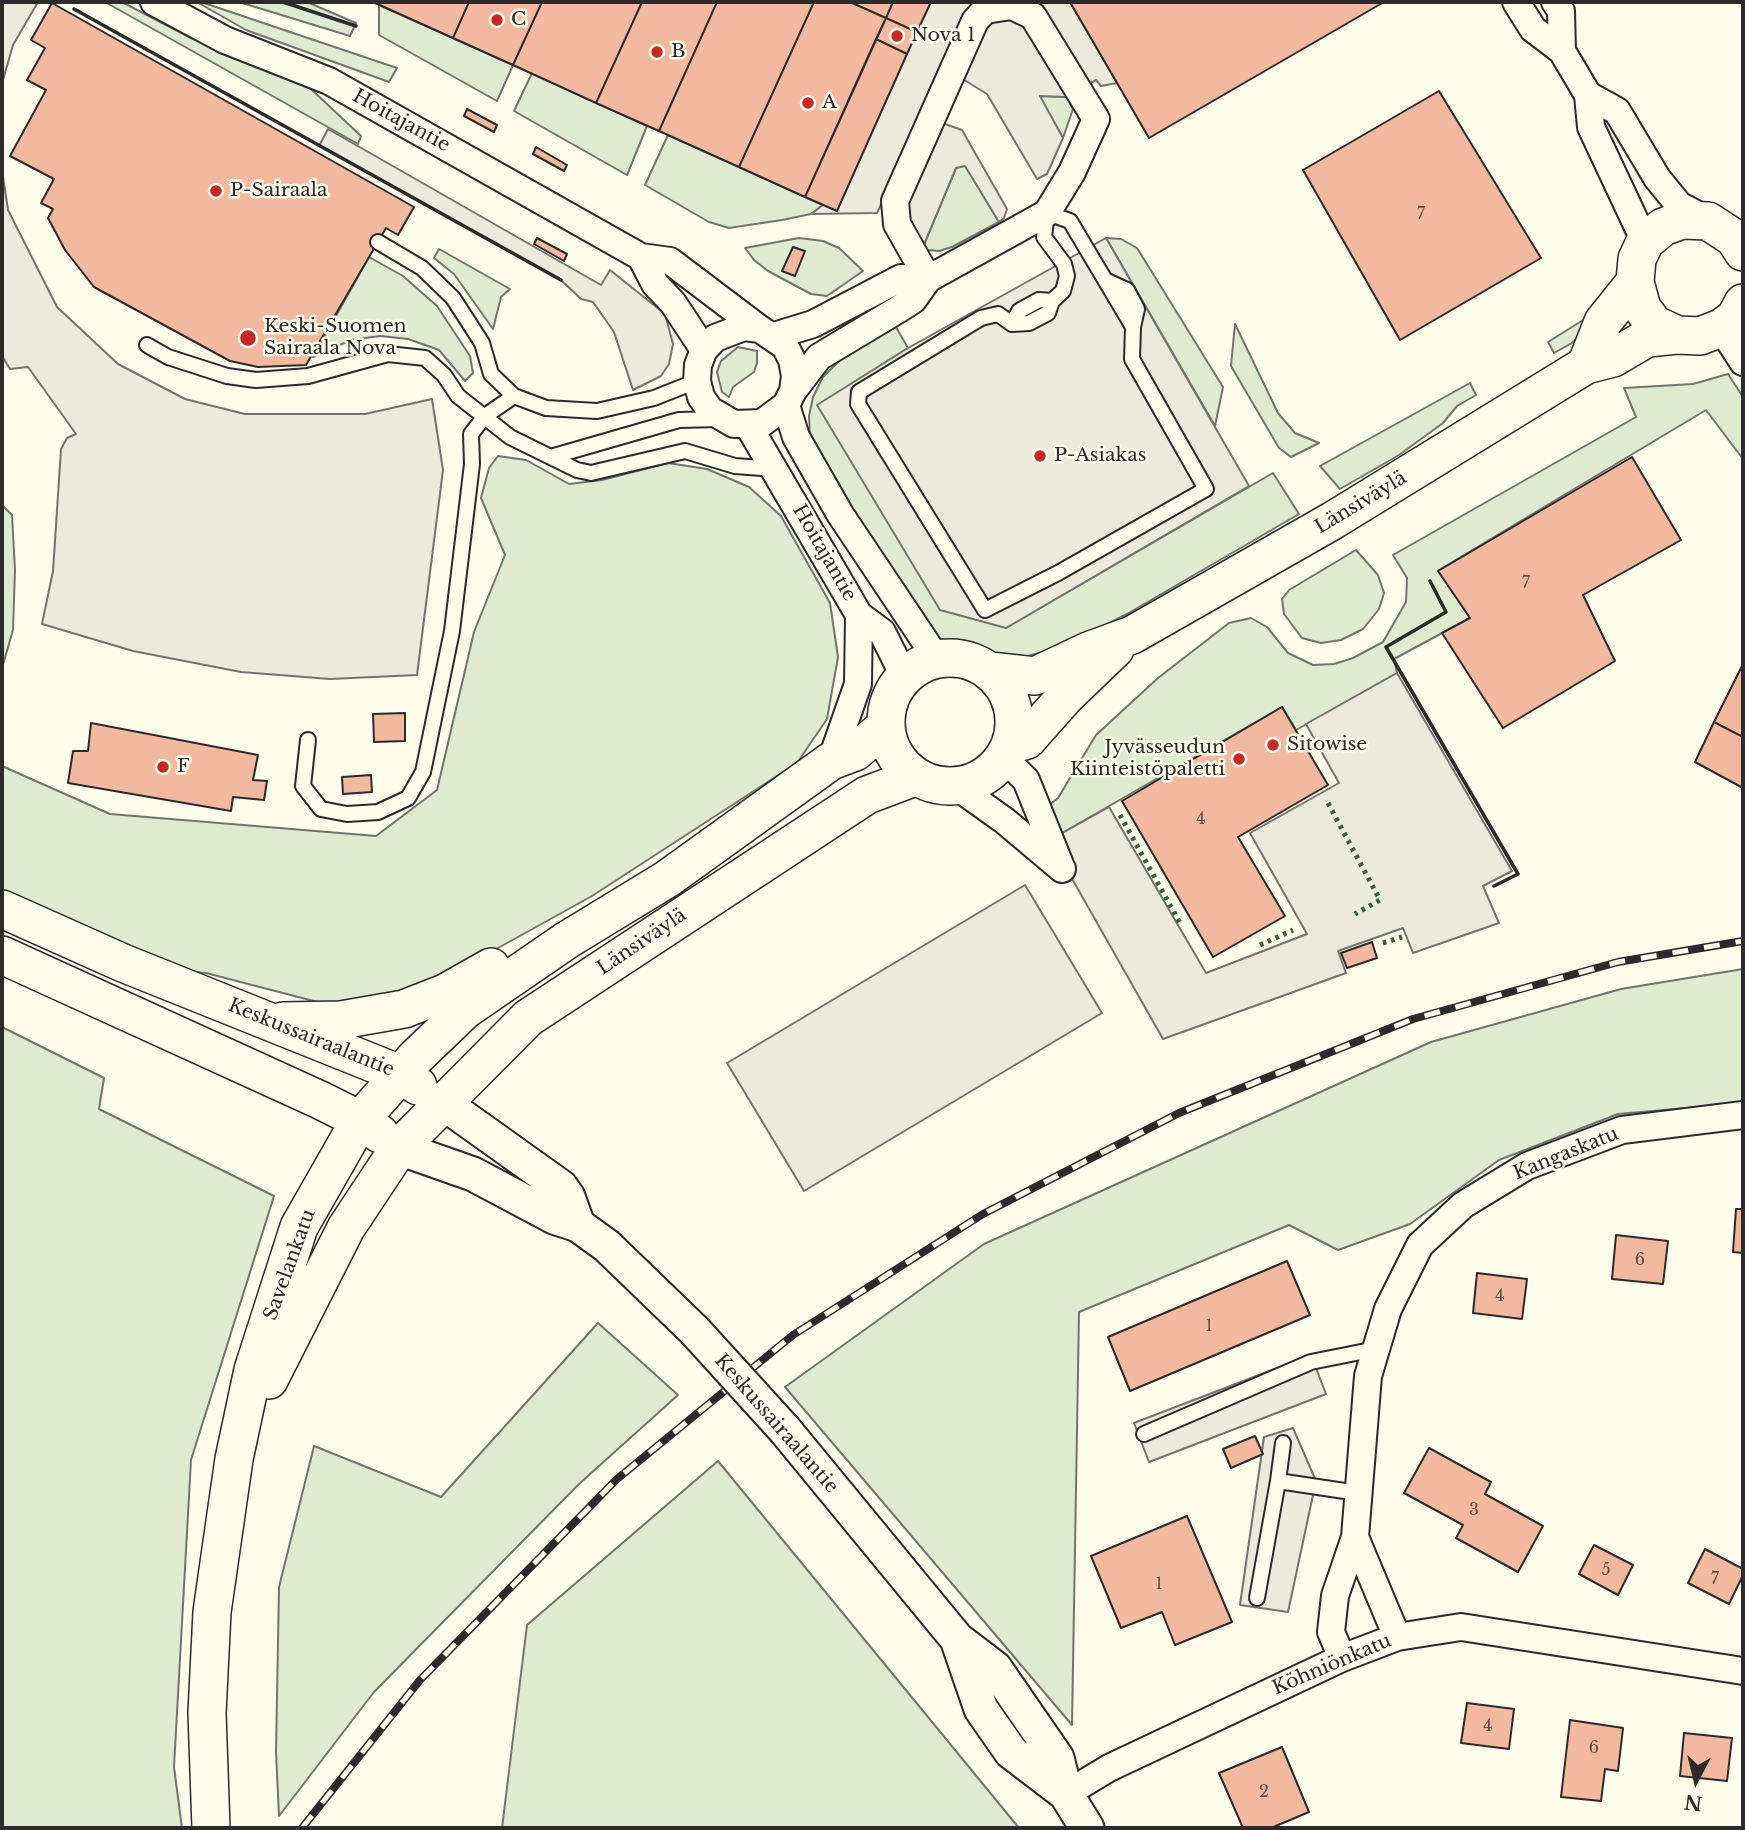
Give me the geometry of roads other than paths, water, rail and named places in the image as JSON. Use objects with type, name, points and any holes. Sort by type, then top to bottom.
[{"type":"main road","points":[[1677,335],[1654,324],[1642,308],[1635,282],[1637,259],[1645,242],[1663,227],[1682,220],[1732,237]]},
{"type":"main road","points":[[1586,365],[1603,322],[1635,282]]},
{"type":"main road","name":"Länsiväylä","points":[[990,671],[1035,676],[1088,651],[1132,635],[1332,521],[1586,365],[1613,358],[1647,338],[1700,336],[1732,316]]},
{"type":"main road","name":"Länsiväylä","points":[[1006,751],[1027,740],[1065,697],[1132,635]]},
{"type":"main road","points":[[937,659],[965,659],[990,671],[1007,691],[1012,704],[1013,731],[1006,751],[982,777],[956,786],[941,786],[915,776],[894,754],[885,727],[889,699],[904,676],[919,665],[937,659]]},
{"type":"main road","name":"Länsiväylä","points":[[400,1074],[465,1010],[567,940],[667,879],[831,761],[855,752],[885,727]]},
{"type":"main road","name":"Länsiväylä","points":[[399,1148],[528,1018],[867,795],[915,776]]},
{"type":"main road","name":"Keskussairaalantie","points":[[2,909],[123,963],[400,1074],[442,1102]]},
{"type":"main road","points":[[271,1021],[341,1020],[404,1009],[445,993],[501,962],[567,940]]},
{"type":"main road","name":"Keskussairaalantie","points":[[2,955],[360,1120],[399,1148]]},
{"type":"main road","name":"Savelankatu","points":[[211,1828],[207,1713],[212,1612],[253,1370],[299,1227],[360,1120],[400,1074]]},
{"type":"main road","name":"Savelankatu","points":[[240,1437],[346,1228],[399,1148]]},
{"type":"street","name":"Hoitajantie","points":[[154,2],[225,40],[329,81],[641,257],[670,261],[767,333]]},
{"type":"street","points":[[1516,2],[1533,29],[1562,51],[1588,95],[1591,127],[1645,242]]},
{"type":"street","points":[[1555,2],[1561,12],[1562,51]]},
{"type":"street","points":[[789,398],[792,360],[785,346],[767,333],[744,327],[729,330],[715,338],[704,350],[698,365],[697,381],[701,397],[721,419],[748,425],[769,419],[789,398],[819,357],[906,305],[928,279],[1047,213],[1072,172],[1097,119],[1033,16],[1012,6],[985,10],[975,21],[895,201],[897,224],[928,279]]},
{"type":"street","points":[[1588,95],[1617,111],[1657,178],[1679,205],[1732,237]]},
{"type":"street","points":[[641,257],[655,284],[673,303],[704,350]]},
{"type":"street","points":[[767,333],[813,324],[901,278],[928,279]]},
{"type":"street","points":[[1732,316],[1743,362]]},
{"type":"street","name":"Hoitajantie","points":[[789,398],[796,437],[840,514],[937,659]]},
{"type":"street","name":"Hoitajantie","points":[[748,425],[859,615],[882,632],[904,676]]},
{"type":"street","points":[[831,761],[859,684],[859,615]]},
{"type":"street","points":[[956,786],[1062,869],[1026,780],[1006,751]]},
{"type":"street","name":"Keskussairaalantie","points":[[442,1102],[561,1187],[568,1197],[578,1224]]},
{"type":"street","name":"Kangaskatu","points":[[1342,1658],[1331,1632],[1335,1595],[1355,1537],[1368,1376],[1388,1309],[1420,1245],[1463,1205],[1527,1166],[1622,1130],[1743,1115]]},
{"type":"street","name":"Keskussairaalantie","points":[[399,1148],[472,1174],[554,1217],[578,1224],[607,1246],[695,1331],[785,1430],[957,1639],[995,1668],[1056,1758],[1066,1794],[1087,1828]]},
{"type":"street","name":"Kangaskatu","points":[[1355,1537],[1397,1637]]},
{"type":"street","name":"Köhniönkatu","points":[[1066,1794],[1109,1768],[1342,1658],[1397,1637],[1461,1627],[1743,1671]]},
{"type":"lane","points":[[1047,213],[1070,221],[1133,327],[1132,359],[1206,489],[1058,573],[985,610],[858,404],[859,392],[981,318],[998,314],[1012,324],[1019,311],[1040,300],[1052,301],[1063,290],[1068,276],[1064,264],[1044,237],[1047,213]]},
{"type":"lane","points":[[378,242],[422,268],[453,298],[482,343],[491,374],[514,396],[546,408],[597,411],[654,398],[697,381]]},
{"type":"lane","points":[[147,345],[167,357],[227,376],[256,380],[308,376],[388,354],[425,358],[444,375],[458,396],[510,437],[554,456],[577,470],[591,473],[685,451],[735,466],[775,470]]},
{"type":"lane","points":[[307,740],[303,786],[321,809],[347,814],[378,812],[408,798],[423,772],[452,631],[472,464],[471,434],[485,416],[514,396]]},
{"type":"lane","points":[[554,456],[679,420],[721,419]]},
{"type":"lane","points":[[1144,1434],[1311,1362],[1376,1349]]},
{"type":"lane","points":[[1257,1598],[1283,1443]]},
{"type":"lane","points":[[1278,1481],[1358,1493]]},
{"type":"railway","points":[[302,1828],[420,1680],[617,1479],[793,1335],[983,1214],[1179,1113],[1413,1019],[1618,962],[1743,941]]},
{"type":"place","name":"C","points":[[497,20]]},
{"type":"place","name":"Nova 1","points":[[897,36]]},
{"type":"place","name":"B","points":[[657,52]]},
{"type":"place","name":"A","points":[[808,103]]},
{"type":"place","name":"P-Sairaala","points":[[216,191]]},
{"type":"place","name":"Keski-Suomen Sairaala Nova","points":[[248,338]]},
{"type":"place","name":"P-Asiakas","points":[[1040,456]]},
{"type":"place","name":"Sitowise","points":[[1273,745]]},
{"type":"place","name":"Jyvässeudun Kiinteistöpaletti","points":[[1239,759]]},
{"type":"place","name":"F","points":[[163,767]]}]
